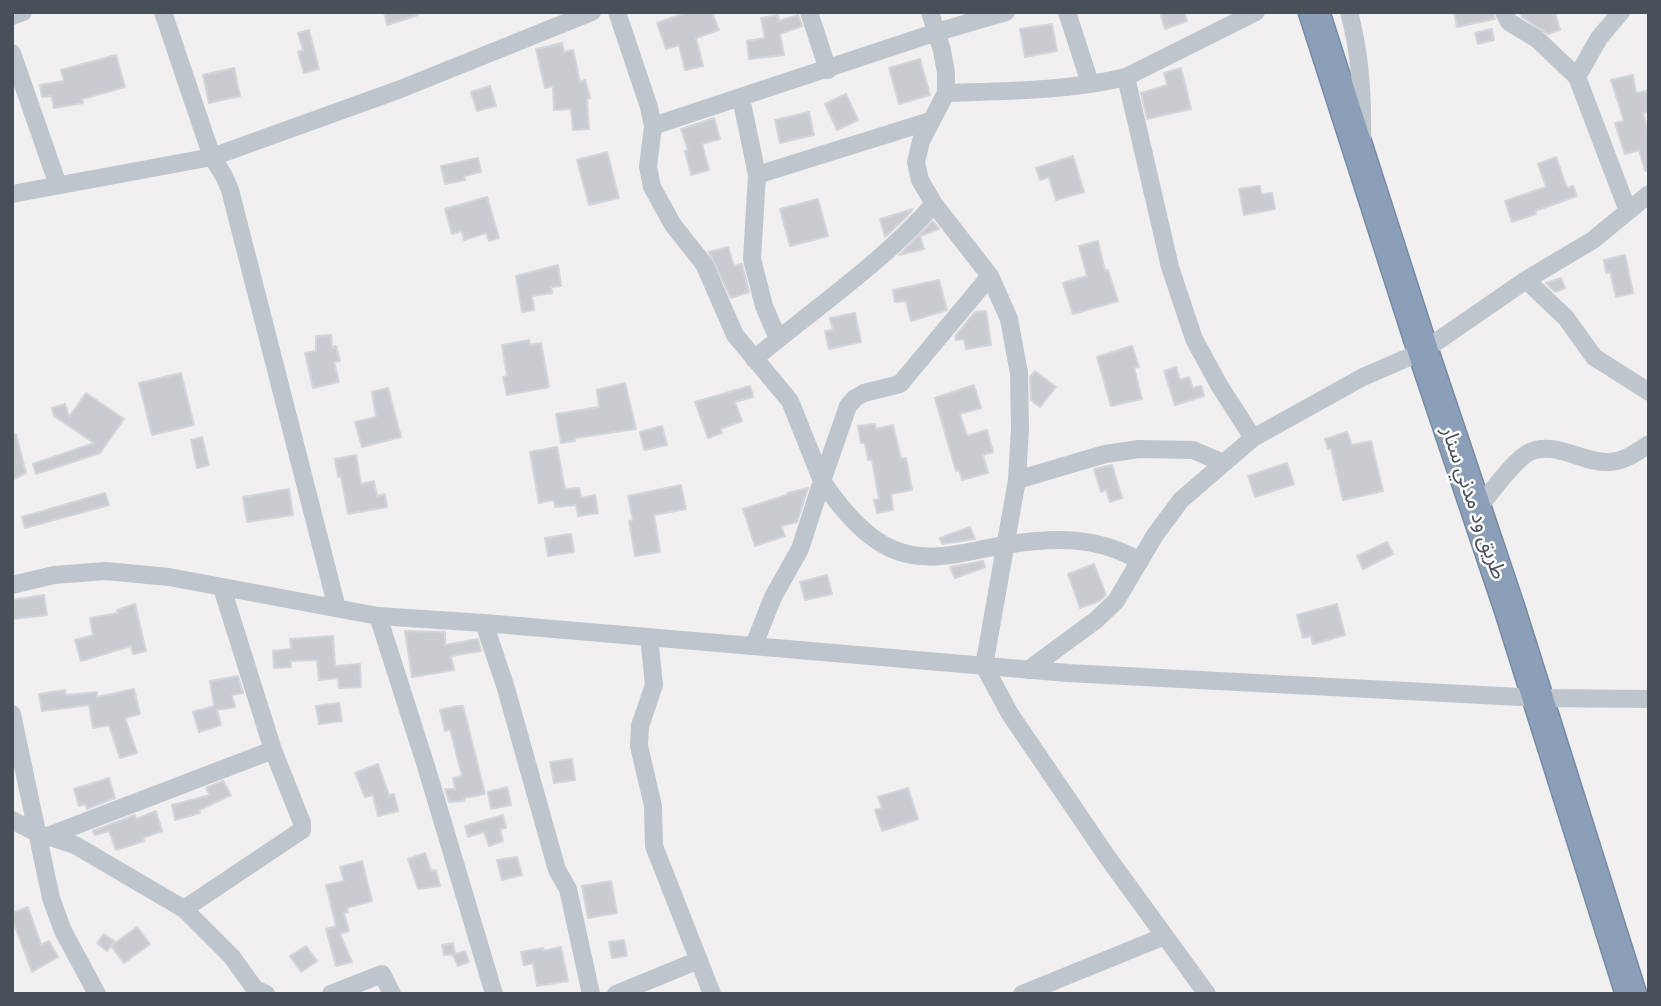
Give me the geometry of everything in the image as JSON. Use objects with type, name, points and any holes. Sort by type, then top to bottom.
[{"type":"highway","name":"طريق ود مدني سنار","points":[[1314,12],[1475,512],[1538,698],[1631,994]]},
{"type":"street","points":[[12,16],[23,12]]},
{"type":"street","points":[[163,12],[212,158],[224,176],[233,201],[337,608]]},
{"type":"street","points":[[12,194],[212,158],[398,90],[592,12]]},
{"type":"street","points":[[617,12],[653,126],[648,167],[652,187],[673,225],[704,264],[735,335],[790,401],[822,481],[848,514],[869,534],[890,548],[914,555],[956,556],[1006,545],[1088,540],[1122,551],[1140,561]]},
{"type":"street","points":[[809,12],[828,70]]},
{"type":"street","points":[[930,12],[946,73],[946,93],[920,141],[916,162],[920,180],[934,204],[989,276],[1009,319],[1019,373],[1017,480],[984,666],[1024,736],[1207,994]]},
{"type":"street","points":[[653,126],[937,32],[1006,12]]},
{"type":"street","points":[[1067,12],[1090,83]]},
{"type":"street","points":[[946,93],[1024,90],[1126,77],[1256,12]]},
{"type":"street","points":[[1349,12],[1356,37],[1363,101],[1362,164]]},
{"type":"street","points":[[1504,12],[1509,22],[1537,39],[1577,77],[1628,211]]},
{"type":"street","points":[[1577,77],[1599,38],[1621,12]]},
{"type":"street","points":[[12,53],[58,185]]},
{"type":"street","points":[[1126,77],[1170,267],[1194,339],[1253,438]]},
{"type":"street","points":[[741,98],[757,175],[752,259],[764,306],[778,339]]},
{"type":"street","points":[[757,175],[930,121]]},
{"type":"street","points":[[1028,670],[1096,620],[1116,601],[1181,500],[1253,438],[1352,383],[1423,351],[1525,280],[1593,240],[1649,194]]},
{"type":"street","points":[[754,359],[880,260],[934,204]]},
{"type":"street","points":[[754,645],[773,597],[800,550],[848,406],[864,393],[900,384],[989,276]]},
{"type":"street","points":[[1525,280],[1566,318],[1594,357],[1649,392]]},
{"type":"street","points":[[1475,512],[1530,452],[1545,449],[1609,463],[1627,458],[1649,444]]},
{"type":"street","points":[[1017,480],[1105,454],[1139,449],[1193,450],[1223,463]]},
{"type":"street","points":[[12,585],[54,575],[106,571],[169,577],[377,616],[754,645],[1028,670],[1227,683],[1538,698],[1649,699]]},
{"type":"street","points":[[184,909],[302,830],[302,823],[273,750],[222,588]]},
{"type":"street","points":[[377,616],[430,779],[494,994]]},
{"type":"street","points":[[484,623],[505,685],[558,873],[568,889],[590,994]]},
{"type":"street","points":[[649,637],[654,685],[643,714],[639,746],[653,806],[657,856],[712,994]]},
{"type":"street","points":[[12,714],[43,834],[56,914],[97,994]]},
{"type":"street","points":[[43,834],[273,750]]},
{"type":"street","points":[[12,820],[75,845],[184,909],[225,949],[256,992]]},
{"type":"street","points":[[1022,994],[1165,936]]},
{"type":"street","points":[[616,994],[699,960]]},
{"type":"street","points":[[331,994],[382,974],[392,994]]},
{"type":"building","points":[[384,12],[418,12],[418,15],[387,25]]},
{"type":"building","points":[[688,12],[712,12],[719,30],[696,38],[703,66],[685,70],[679,45],[666,49],[657,23]]},
{"type":"building","points":[[1160,12],[1184,12],[1187,21],[1165,29]]},
{"type":"building","points":[[1454,12],[1493,12],[1495,19],[1457,27]]},
{"type":"building","points":[[1521,12],[1555,12],[1560,30],[1548,34],[1522,17]]},
{"type":"building","points":[[778,15],[779,21],[798,15],[802,26],[780,34],[784,55],[749,59],[747,41],[765,38],[761,18]]},
{"type":"building","points":[[1052,24],[1057,51],[1025,57],[1020,29]]},
{"type":"building","points":[[1492,29],[1494,40],[1478,44],[1475,33]]},
{"type":"building","points":[[309,30],[319,69],[304,73],[298,52],[303,50],[298,33]]},
{"type":"building","points":[[562,43],[564,52],[573,50],[580,82],[585,80],[590,98],[587,99],[589,129],[573,130],[571,109],[554,110],[553,86],[545,88],[536,49]]},
{"type":"building","points":[[116,55],[125,87],[82,99],[83,103],[54,108],[52,96],[42,97],[40,85],[64,81],[61,70]]},
{"type":"building","points":[[920,59],[930,95],[899,104],[889,68]]},
{"type":"building","points":[[234,68],[240,96],[209,103],[203,75]]},
{"type":"building","points":[[1181,68],[1191,109],[1147,119],[1141,93],[1167,85],[1164,73]]},
{"type":"building","points":[[1633,75],[1636,93],[1649,90],[1649,112],[1643,113],[1649,133],[1649,170],[1645,171],[1639,150],[1625,154],[1615,123],[1624,121],[1611,80]]},
{"type":"building","points":[[490,86],[496,106],[477,111],[471,92]]},
{"type":"building","points":[[846,94],[858,120],[837,130],[825,104]]},
{"type":"building","points":[[809,112],[814,135],[780,143],[775,120]]},
{"type":"building","points":[[714,118],[720,139],[702,144],[709,170],[691,175],[685,151],[688,150],[681,129]]},
{"type":"building","points":[[607,152],[619,198],[589,205],[577,160]]},
{"type":"building","points":[[1073,156],[1084,192],[1056,200],[1049,177],[1040,180],[1036,168]]},
{"type":"building","points":[[1556,157],[1567,188],[1573,186],[1577,196],[1512,222],[1505,201],[1546,187],[1538,164]]},
{"type":"building","points":[[478,158],[481,172],[464,176],[465,180],[445,184],[441,166]]},
{"type":"building","points":[[1260,186],[1261,194],[1272,193],[1275,209],[1244,215],[1239,189]]},
{"type":"building","points":[[487,197],[499,238],[489,241],[486,233],[464,240],[462,231],[452,234],[445,209]]},
{"type":"building","points":[[818,199],[828,236],[790,246],[780,209]]},
{"type":"building","points":[[913,209],[905,218],[885,237],[880,219]]},
{"type":"building","points":[[933,221],[939,229],[920,236],[924,249],[899,255]]},
{"type":"building","points":[[1098,241],[1105,271],[1108,270],[1118,301],[1073,314],[1063,283],[1087,276],[1079,246]]},
{"type":"building","points":[[728,247],[734,266],[742,264],[749,292],[731,298],[709,252]]},
{"type":"building","points":[[1625,255],[1633,293],[1616,297],[1610,272],[1606,273],[1604,260]]},
{"type":"building","points":[[558,265],[561,286],[551,287],[552,293],[532,296],[534,310],[522,312],[516,276]]},
{"type":"building","points":[[1561,278],[1565,288],[1555,292],[1546,283]]},
{"type":"building","points":[[939,280],[947,310],[911,321],[906,301],[895,302],[893,290]]},
{"type":"building","points":[[986,311],[991,345],[966,349],[964,339],[956,340],[955,336],[975,312]]},
{"type":"building","points":[[855,313],[861,342],[829,349],[825,331],[833,330],[830,318]]},
{"type":"building","points":[[331,335],[332,347],[336,346],[340,361],[334,362],[339,382],[313,388],[305,353],[316,351],[316,336]]},
{"type":"building","points":[[529,340],[530,345],[541,343],[549,387],[507,395],[503,377],[507,376],[502,345]]},
{"type":"building","points":[[1132,346],[1139,367],[1134,368],[1142,399],[1111,406],[1097,357]]},
{"type":"building","points":[[1176,367],[1180,380],[1189,377],[1193,388],[1201,386],[1204,396],[1175,405],[1164,371]]},
{"type":"building","points":[[1035,371],[1056,387],[1040,407],[1031,400],[1030,377]]},
{"type":"building","points":[[181,373],[194,425],[152,435],[139,383]]},
{"type":"building","points":[[625,383],[636,429],[575,438],[575,441],[561,443],[556,414],[599,407],[597,390]]},
{"type":"building","points":[[974,385],[981,408],[960,414],[967,436],[987,430],[993,452],[983,455],[988,473],[962,480],[959,470],[956,471],[935,398]]},
{"type":"building","points":[[750,386],[753,397],[735,402],[742,421],[720,429],[722,433],[708,438],[695,402]]},
{"type":"building","points":[[388,388],[401,437],[362,447],[355,422],[376,417],[372,392]]},
{"type":"building","points":[[86,393],[124,419],[100,453],[36,474],[33,464],[94,443],[54,416],[52,408],[65,404],[69,417]]},
{"type":"building","points":[[875,424],[876,429],[893,425],[901,459],[906,458],[912,490],[891,494],[893,510],[877,513],[874,500],[879,499],[872,460],[868,460],[865,443],[861,443],[858,426]]},
{"type":"building","points":[[662,426],[667,445],[644,450],[640,432]]},
{"type":"building","points":[[1347,432],[1352,445],[1371,441],[1383,491],[1343,500],[1331,449],[1328,449],[1325,439]]},
{"type":"building","points":[[16,434],[26,473],[12,480],[12,435]]},
{"type":"building","points":[[202,437],[209,465],[197,468],[191,440]]},
{"type":"building","points":[[557,447],[565,489],[579,488],[581,498],[595,495],[598,513],[578,516],[576,505],[555,507],[554,500],[539,503],[530,452]]},
{"type":"building","points":[[356,455],[361,484],[374,481],[377,496],[385,494],[387,507],[348,514],[335,459]]},
{"type":"building","points":[[1287,463],[1294,484],[1255,497],[1248,476]]},
{"type":"building","points":[[1112,465],[1122,498],[1110,502],[1106,490],[1101,492],[1094,469]]},
{"type":"building","points":[[681,485],[686,509],[654,515],[660,552],[635,556],[629,521],[633,520],[628,496]]},
{"type":"building","points":[[808,488],[797,522],[781,526],[785,536],[755,546],[743,509]]},
{"type":"building","points":[[289,489],[293,515],[247,522],[243,497]]},
{"type":"building","points":[[105,493],[109,505],[25,528],[22,517]]},
{"type":"building","points":[[970,527],[975,539],[942,544],[940,538]]},
{"type":"building","points":[[571,534],[574,552],[548,556],[545,538]]},
{"type":"building","points":[[1387,542],[1393,554],[1363,569],[1357,556]]},
{"type":"building","points":[[983,561],[985,567],[955,578],[950,567]]},
{"type":"building","points":[[1094,564],[1106,595],[1099,601],[1080,608],[1068,574]]},
{"type":"building","points":[[827,575],[832,594],[805,600],[800,582]]},
{"type":"building","points":[[44,595],[47,615],[12,619],[12,600]]},
{"type":"building","points":[[135,604],[146,651],[133,654],[131,646],[81,661],[75,640],[93,635],[90,618],[118,613],[117,610]]},
{"type":"building","points":[[1337,604],[1345,635],[1313,644],[1311,636],[1303,638],[1297,615]]},
{"type":"building","points":[[405,631],[445,632],[445,645],[478,639],[481,651],[451,656],[454,670],[412,677]]},
{"type":"building","points":[[333,636],[335,666],[360,664],[361,687],[339,688],[338,678],[319,680],[317,660],[291,661],[291,667],[274,668],[273,651],[291,649],[290,639]]},
{"type":"building","points":[[238,676],[243,693],[232,695],[235,707],[217,710],[221,725],[199,732],[193,712],[214,706],[210,681]]},
{"type":"building","points":[[134,689],[140,714],[125,718],[137,753],[120,758],[109,725],[93,728],[89,705],[42,711],[39,694],[65,690],[66,695],[97,692],[97,697]]},
{"type":"building","points":[[339,703],[342,721],[319,724],[316,706]]},
{"type":"building","points":[[463,706],[485,794],[464,798],[464,801],[449,802],[445,789],[455,789],[453,778],[462,776],[450,729],[445,731],[440,710]]},
{"type":"building","points":[[572,759],[575,780],[554,783],[550,762]]},
{"type":"building","points":[[378,764],[389,795],[394,794],[398,811],[378,816],[373,795],[365,797],[355,773]]},
{"type":"building","points":[[109,778],[115,798],[87,809],[85,804],[79,806],[74,789]]},
{"type":"building","points":[[223,781],[231,795],[199,810],[200,813],[175,820],[172,805],[210,795],[206,788]]},
{"type":"building","points":[[507,787],[511,805],[491,809],[488,792]]},
{"type":"building","points":[[908,788],[918,819],[882,831],[875,810],[882,808],[878,797]]},
{"type":"building","points":[[156,811],[162,831],[143,838],[144,841],[116,850],[109,831],[95,835],[93,831],[135,815],[136,819]]},
{"type":"building","points":[[503,815],[506,828],[500,829],[503,841],[489,846],[484,832],[468,837],[465,826]]},
{"type":"building","points":[[425,853],[431,871],[436,870],[440,886],[418,889],[408,859]]},
{"type":"building","points":[[517,857],[522,875],[502,880],[497,860]]},
{"type":"building","points":[[362,861],[372,901],[347,908],[348,912],[344,913],[349,931],[340,934],[352,962],[336,966],[326,929],[336,926],[326,885],[344,881],[340,867]]},
{"type":"building","points":[[611,881],[617,913],[588,918],[582,886]]},
{"type":"building","points":[[28,907],[41,945],[49,941],[58,957],[32,972],[12,918],[12,913]]},
{"type":"building","points":[[137,927],[150,944],[124,963],[111,946]]},
{"type":"building","points":[[104,934],[114,941],[107,951],[97,943]]},
{"type":"building","points":[[624,940],[627,956],[612,958],[609,942]]},
{"type":"building","points":[[453,943],[455,954],[444,955],[442,945]]},
{"type":"building","points":[[306,946],[317,961],[301,972],[290,956]]},
{"type":"building","points":[[561,947],[568,981],[537,986],[533,963],[524,965],[521,952]]},
{"type":"building","points":[[465,951],[469,962],[458,966],[453,955]]}]
